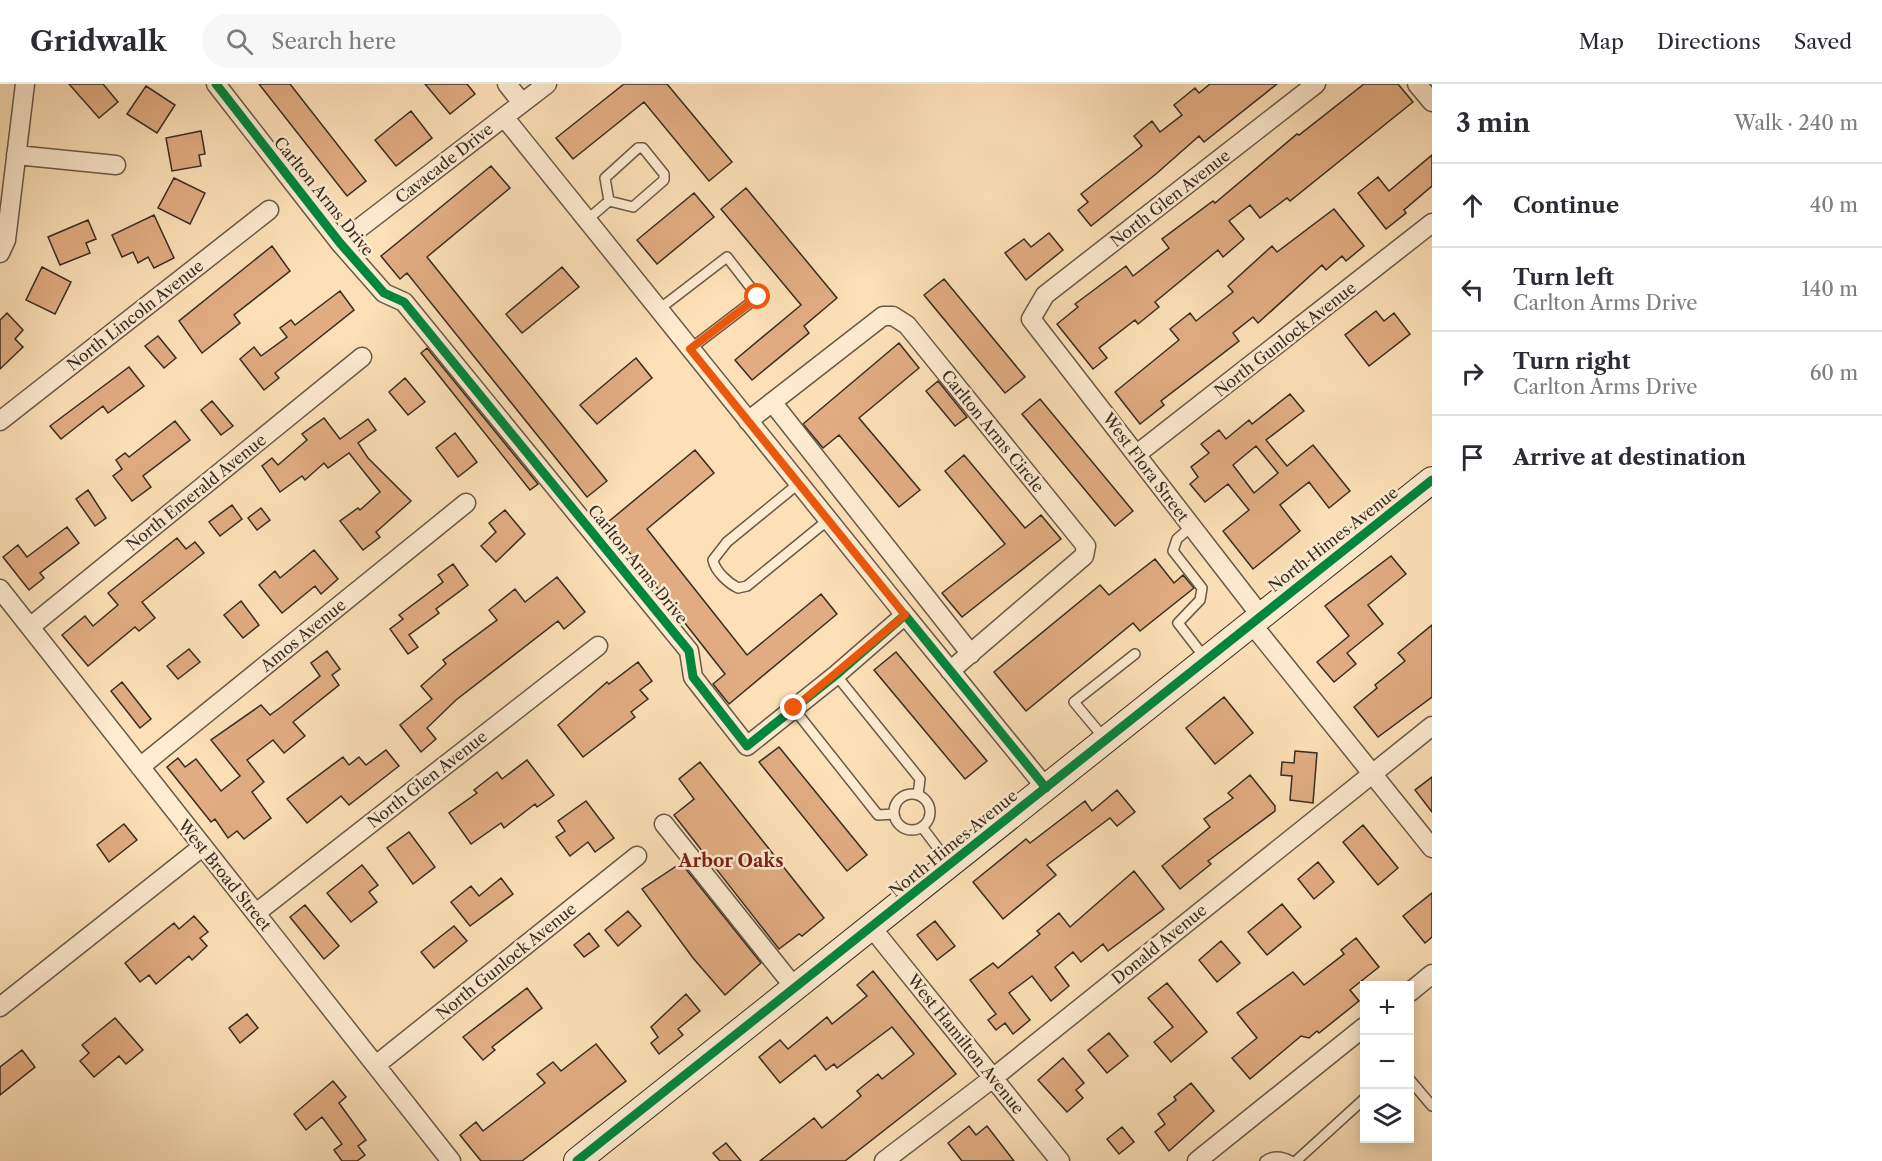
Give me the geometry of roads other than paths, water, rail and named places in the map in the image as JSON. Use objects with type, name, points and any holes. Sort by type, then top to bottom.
[{"type":"street","points":[[0,253],[6,240],[25,84]]},
{"type":"street","name":"Carlton Arms Drive","points":[[216,84],[340,243],[384,293],[404,302],[682,641],[689,651],[693,678],[747,746],[836,675],[905,615]]},
{"type":"street","points":[[507,84],[522,103]]},
{"type":"street","name":"Cavacade Drive","points":[[340,243],[547,84]]},
{"type":"street","name":"North Glen Avenue","points":[[1031,319],[1045,295],[1316,84]]},
{"type":"street","points":[[1417,84],[1432,102]]},
{"type":"street","points":[[504,117],[747,422],[1047,788]]},
{"type":"street","points":[[16,155],[116,165]]},
{"type":"street","name":"North Lincoln Avenue","points":[[0,421],[269,210]]},
{"type":"street","name":"North Gunlock Avenue","points":[[1137,454],[1432,223]]},
{"type":"street","name":"Carlton Arms Circle","points":[[747,422],[883,316],[893,316],[907,325],[1086,546],[1084,556],[950,671]]},
{"type":"street","name":"West Flora Street","points":[[1031,319],[1192,526],[1256,620],[1432,848]]},
{"type":"street","name":"North Emerald Avenue","points":[[30,627],[362,357]]},
{"type":"street","points":[[772,402],[971,654]]},
{"type":"street","name":"North Himes Avenue","points":[[577,1161],[1432,480]]},
{"type":"street","name":"Amos Avenue","points":[[140,767],[466,503]]},
{"type":"street","name":"West Broad Street","points":[[0,589],[451,1161]]},
{"type":"street","name":"North Glen Avenue","points":[[256,913],[598,646]]},
{"type":"street","name":"Donald Avenue","points":[[884,1161],[993,1078],[1432,726]]},
{"type":"street","points":[[664,824],[795,988]]},
{"type":"street","points":[[0,1006],[202,847]]},
{"type":"street","name":"North Gunlock Avenue","points":[[375,1065],[637,856]]},
{"type":"street","name":"West Hamilton Avenue","points":[[872,928],[1060,1161]]},
{"type":"street","points":[[1414,989],[1432,974]]},
{"type":"street","points":[[1197,1161],[1360,1032]]},
{"type":"lane","points":[[639,148],[643,148],[664,174],[664,180],[633,207],[609,201],[605,178],[639,148]]},
{"type":"lane","points":[[587,220],[609,201]]},
{"type":"lane","points":[[658,310],[727,257],[758,297],[690,349]]},
{"type":"lane","points":[[798,484],[728,542],[713,560],[714,565],[731,584],[738,588],[747,586],[828,520]]},
{"type":"lane","points":[[1192,526],[1177,539],[1173,551],[1202,588],[1200,600],[1178,623],[1206,660]]},
{"type":"lane","points":[[1106,740],[1074,702],[1136,654]]},
{"type":"lane","points":[[836,675],[920,779],[918,795]]},
{"type":"lane","points":[[794,708],[878,815],[894,814]]},
{"type":"lane","points":[[912,794],[918,795],[927,801],[930,812],[922,827],[904,828],[899,825],[894,808],[901,798],[912,794]]},
{"type":"lane","points":[[922,827],[951,865]]},
{"type":"lane","points":[[1414,1085],[1432,1106]]},
{"type":"lane","points":[[1265,1161],[1270,1157],[1280,1157],[1294,1161],[1360,1103]]},
{"type":"district","name":"Arbor Oaks","points":[[731,861]]}]
